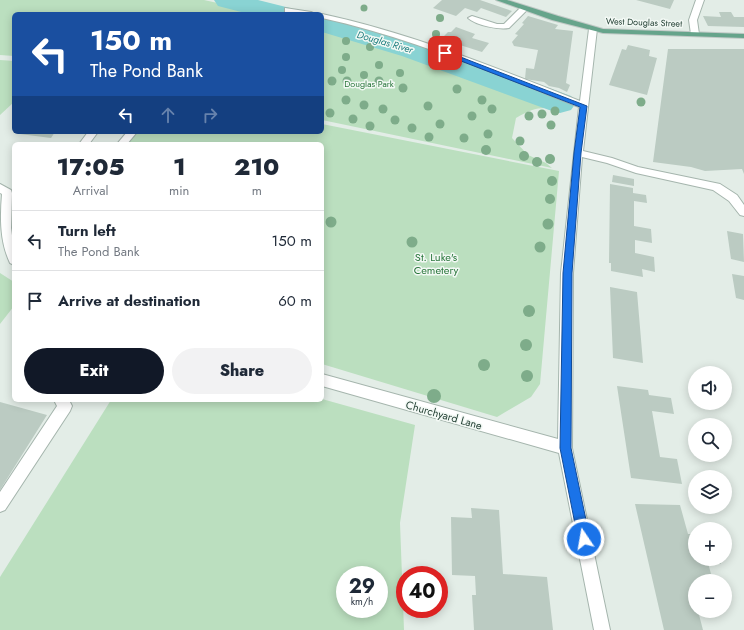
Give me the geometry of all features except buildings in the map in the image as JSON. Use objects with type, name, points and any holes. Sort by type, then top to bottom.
[{"type":"main road","name":"West Douglas Street","points":[[500,0],[593,29],[613,32],[744,36]]},
{"type":"street","points":[[695,34],[692,25],[692,18],[700,0]]},
{"type":"street","points":[[472,18],[496,26],[506,26],[525,8]]},
{"type":"street","points":[[288,10],[300,12]]},
{"type":"street","points":[[324,17],[377,30],[472,62],[584,106]]},
{"type":"street","points":[[593,29],[578,153],[568,273],[566,448],[602,630]]},
{"type":"street","points":[[124,142],[130,134]]},
{"type":"street","points":[[578,153],[609,160],[636,170],[716,187],[733,198],[744,212]]},
{"type":"street","points":[[7,191],[6,234],[10,255],[12,258]]},
{"type":"street","name":"Churchyard Lane","points":[[324,381],[566,448]]},
{"type":"street","points":[[0,505],[65,406],[62,402]]},
{"type":"green space","points":[[0,0],[204,0],[258,12],[12,12],[12,56],[0,55]]},
{"type":"green space","name":"Douglas Park","points":[[324,26],[380,39],[567,98],[564,111],[550,108],[539,108],[516,118],[512,138],[528,155],[546,163],[552,168],[324,120]]},
{"type":"green space","points":[[0,60],[12,61],[12,104],[0,115]]},
{"type":"green space","name":"St. Luke's Cemetery","points":[[324,124],[559,171],[540,384],[531,397],[497,417],[324,365],[324,142],[129,142],[135,134],[324,134]]},
{"type":"green space","points":[[0,273],[12,281],[12,309],[0,324]]},
{"type":"green space","points":[[324,400],[415,425],[400,523],[402,566],[396,566],[396,618],[404,618],[404,630],[0,630],[0,577],[110,402],[324,402]]},
{"type":"waterway","name":"Douglas River","points":[[227,0],[272,12]]},
{"type":"waterway","name":"Douglas River","points":[[324,25],[383,40],[472,70],[560,103]]},
{"type":"route","points":[[445,53],[472,62],[584,106],[578,153],[568,273],[566,448],[584,539]]}]
